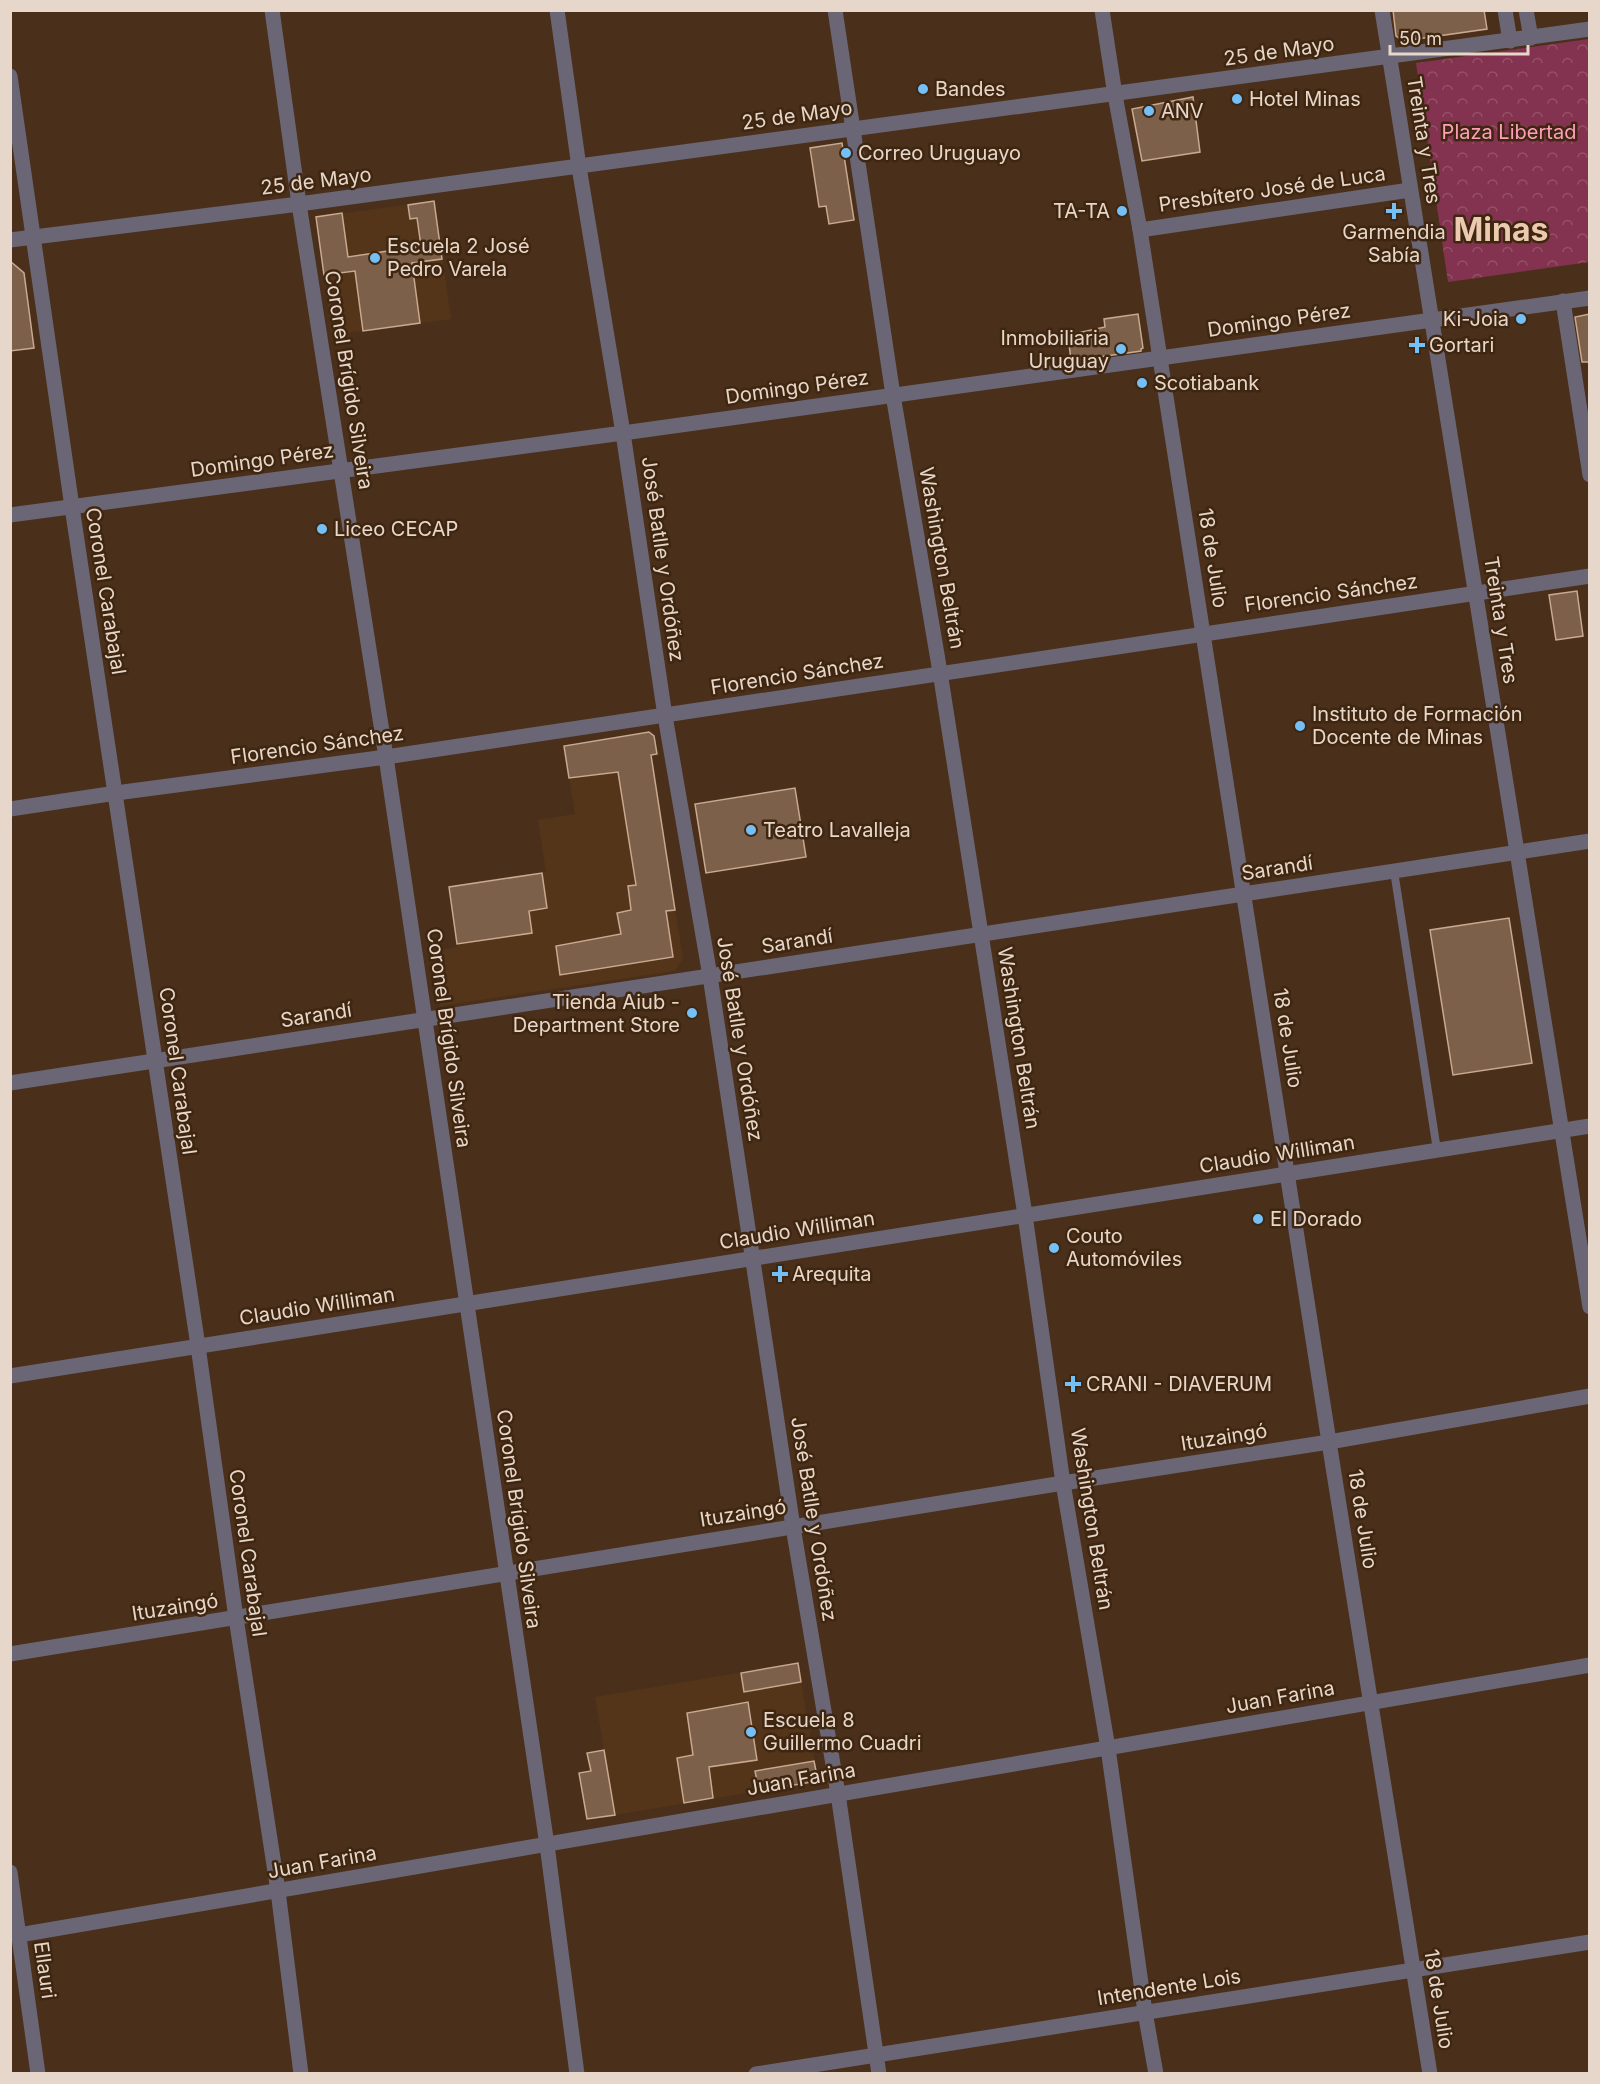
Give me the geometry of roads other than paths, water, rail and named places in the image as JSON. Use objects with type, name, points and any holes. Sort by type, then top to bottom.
[{"type":"street","name":"Coronel Brígido Silveira","points":[[272,10],[299,204],[342,470],[425,1019],[505,1574],[547,1845],[577,2073]]},
{"type":"street","name":"José Batlle y Ordóñez","points":[[557,10],[579,167],[623,433],[665,716],[710,976],[793,1527],[838,1794],[879,2073]]},
{"type":"street","name":"Washington Beltrán","points":[[835,10],[893,395],[940,672],[1025,1215],[1063,1483],[1108,1748],[1145,2012],[1156,2073]]},
{"type":"street","name":"18 de Julio","points":[[1102,10],[1114,95],[1140,230],[1430,2073]]},
{"type":"street","name":"Treinta y Tres","points":[[1382,10],[1590,1306]]},
{"type":"street","points":[[1505,10],[1510,41]]},
{"type":"street","points":[[1526,10],[1531,38]]},
{"type":"street","name":"25 de Mayo","points":[[10,240],[579,167],[1590,29]]},
{"type":"street","name":"Coronel Carabajal","points":[[10,76],[278,1891],[301,2073]]},
{"type":"street","name":"Presbítero José de Luca","points":[[1140,230],[1410,190]]},
{"type":"street","name":"Domingo Pérez","points":[[10,515],[623,433],[1590,298]]},
{"type":"street","points":[[1563,301],[1590,476]]},
{"type":"street","name":"Florencio Sánchez","points":[[10,809],[665,716],[940,672],[1590,576]]},
{"type":"street","name":"Sarandí","points":[[10,1083],[1590,841]]},
{"type":"street","name":"Claudio Williman","points":[[10,1376],[1590,1126]]},
{"type":"street","name":"Ituzaingó","points":[[10,1654],[1329,1442],[1590,1396]]},
{"type":"street","name":"Juan Farina","points":[[19,1935],[1590,1665]]},
{"type":"street","name":"Ellauri","points":[[10,1872],[38,2073]]},
{"type":"street","name":"Intendente Lois","points":[[756,2073],[1590,1942]]},
{"type":"lane","points":[[1394,871],[1437,1150]]},
{"type":"place","name":"Bandes","points":[[923,89]]},
{"type":"place","name":"Hotel Minas","points":[[1237,99]]},
{"type":"place","name":"ANV","points":[[1149,111]]},
{"type":"place","name":"Correo Uruguayo","points":[[846,153]]},
{"type":"place","name":"TA-TA","points":[[1122,211]]},
{"type":"place","name":"Garmendia Sabía","points":[[1394,211]]},
{"type":"place","name":"Escuela 2 José Pedro Varela","points":[[375,258]]},
{"type":"place","name":"Ki-Joia","points":[[1521,319]]},
{"type":"place","name":"Gortari","points":[[1417,345]]},
{"type":"place","name":"Inmobiliaria Uruguay","points":[[1121,349]]},
{"type":"place","name":"Scotiabank","points":[[1142,383]]},
{"type":"place","name":"Liceo CECAP","points":[[322,529]]},
{"type":"place","name":"Instituto de Formación Docente de Minas","points":[[1300,726]]},
{"type":"place","name":"Teatro Lavalleja","points":[[751,830]]},
{"type":"place","name":"Tienda Aiub - Department Store","points":[[692,1013]]},
{"type":"place","name":"El Dorado","points":[[1258,1219]]},
{"type":"place","name":"Couto Automóviles","points":[[1054,1248]]},
{"type":"place","name":"Arequita","points":[[780,1274]]},
{"type":"place","name":"CRANI - DIAVERUM","points":[[1073,1384]]},
{"type":"place","name":"Escuela 8 Guillermo Cuadri","points":[[751,1732]]},
{"type":"district","name":"Minas","points":[[1501,229]]},
{"type":"park label","name":"Plaza Libertad","points":[[1509,132]]}]
